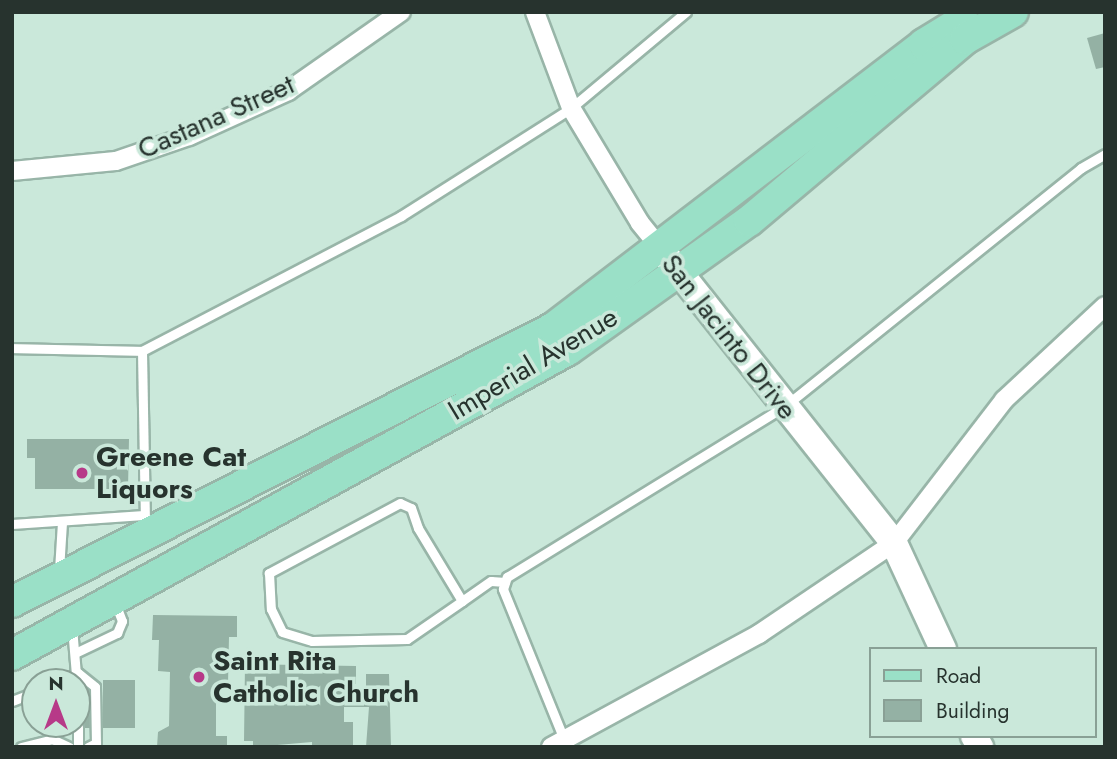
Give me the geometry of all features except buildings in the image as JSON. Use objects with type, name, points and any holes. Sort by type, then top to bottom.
[{"type":"main road","name":"Imperial Avenue","points":[[12,602],[59,579],[145,526],[553,328],[661,249],[924,44],[976,12]]},
{"type":"main road","name":"Imperial Avenue","points":[[12,655],[568,351],[749,220],[965,39],[1013,12]]},
{"type":"street","name":"Castana Street","points":[[12,171],[116,160],[190,136],[288,91],[401,12]]},
{"type":"street","name":"San Jacinto Drive","points":[[535,12],[571,108],[640,223],[894,544],[942,647]]},
{"type":"street","points":[[557,742],[759,634],[894,544],[1004,400],[1105,306]]},
{"type":"lane","points":[[12,348],[142,351],[401,216],[571,108],[686,12]]},
{"type":"lane","points":[[557,742],[503,589],[507,577],[785,406],[1081,168],[1105,154]]},
{"type":"lane","points":[[12,524],[62,522],[145,526],[142,351]]},
{"type":"lane","points":[[463,601],[418,528],[411,508],[400,503],[270,573],[271,609],[282,632],[312,641],[407,639],[463,601],[491,581],[505,582]]},
{"type":"lane","points":[[59,579],[62,522]]},
{"type":"lane","points":[[75,653],[117,633],[122,621],[113,599]]},
{"type":"lane","points":[[72,622],[77,668]]},
{"type":"lane","points":[[88,747],[96,743],[95,687],[91,684]]},
{"type":"lane","points":[[21,747],[52,738],[69,747]]},
{"type":"place","name":"Greene Cat Liquors","points":[[82,473]]},
{"type":"place","name":"Saint Rita Catholic Church","points":[[199,677]]}]
